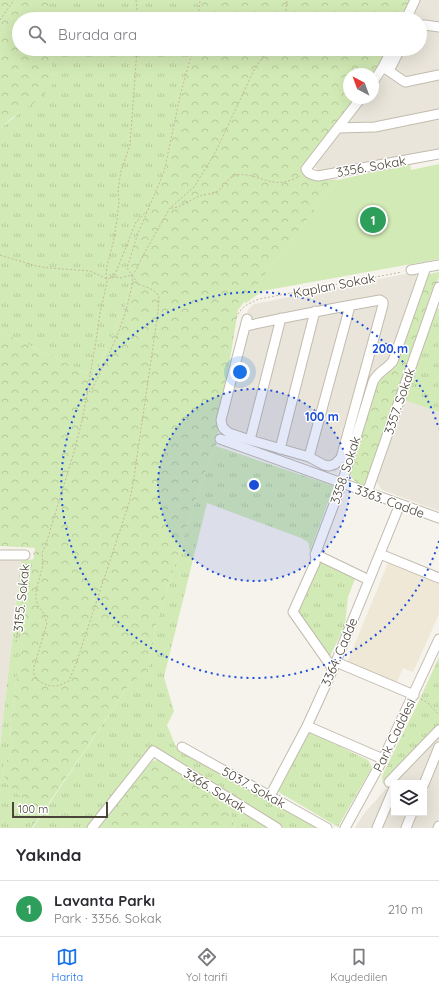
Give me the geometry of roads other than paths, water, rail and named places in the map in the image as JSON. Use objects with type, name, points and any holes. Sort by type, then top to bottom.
[{"type":"street","points":[[409,12],[415,0]]},
{"type":"street","points":[[427,25],[439,27]]},
{"type":"street","points":[[386,69],[390,56]]},
{"type":"street","points":[[379,76],[395,56]]},
{"type":"street","points":[[386,69],[404,82],[439,75]]},
{"type":"street","points":[[338,128],[356,104]]},
{"type":"street","points":[[338,128],[375,127],[439,114]]},
{"type":"street","name":"3356. Sokak","points":[[338,128],[307,170],[311,174],[318,176],[439,154]]},
{"type":"street","points":[[411,270],[439,265]]},
{"type":"street","name":"3358. Sokak","points":[[334,666],[293,612],[315,562],[316,554],[345,474],[373,382],[376,377],[393,361],[426,267]]},
{"type":"street","name":"3357. Sokak","points":[[367,493],[439,288]]},
{"type":"street","points":[[380,300],[383,305],[341,458],[335,464],[329,466],[309,457],[229,433],[223,428],[221,420],[246,322],[281,318],[315,311],[380,300]]},
{"type":"street","points":[[309,457],[350,306]]},
{"type":"street","points":[[280,449],[315,311]]},
{"type":"street","points":[[250,440],[281,318]]},
{"type":"street","name":"3363. Cadde","points":[[220,439],[439,518]]},
{"type":"street","points":[[335,464],[345,474]]},
{"type":"street","name":"3364. Cadde","points":[[270,796],[307,726],[334,666],[400,504]]},
{"type":"street","points":[[316,554],[369,580]]},
{"type":"street","points":[[380,554],[439,578]]},
{"type":"street","name":"3155. Sokak","points":[[0,555],[25,555]]},
{"type":"street","name":"Park Caddesi","points":[[345,828],[383,760],[439,639]]},
{"type":"street","points":[[334,666],[414,695]]},
{"type":"street","points":[[307,726],[383,760]]},
{"type":"street","points":[[395,780],[402,769],[439,730]]},
{"type":"street","name":"5037. Sokak","points":[[182,747],[327,828]]},
{"type":"street","points":[[426,780],[439,747]]},
{"type":"street","name":"3366. Sokak","points":[[92,828],[153,752],[277,828]]},
{"type":"street","points":[[377,828],[391,790]]},
{"type":"street","points":[[406,828],[411,816]]},
{"type":"place","name":"Lavanta Parkı","points":[[373,220]]}]
